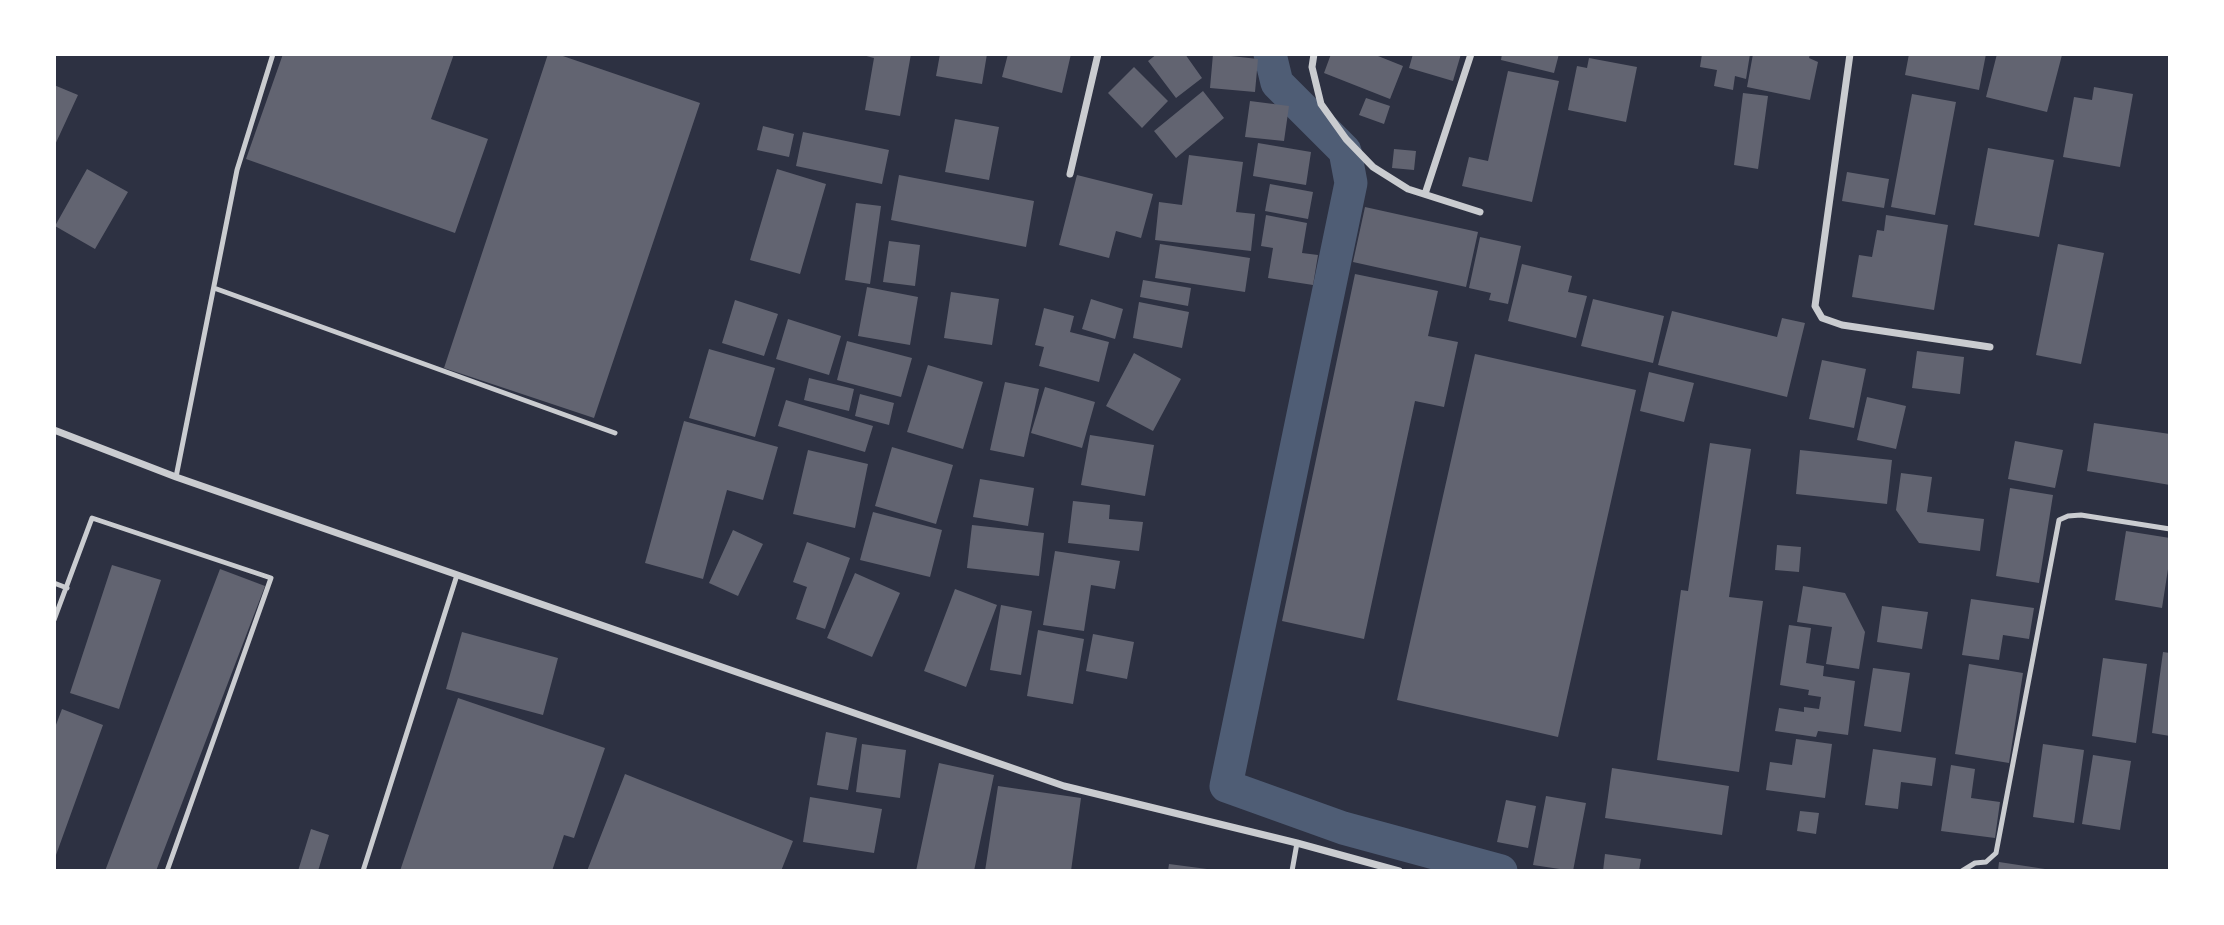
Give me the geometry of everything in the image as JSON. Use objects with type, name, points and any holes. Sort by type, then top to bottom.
[{"type":"street","points":[[1070,174],[1098,54]]},
{"type":"street","points":[[1314,54],[1312,67],[1321,104],[1346,139],[1373,167],[1408,189],[1480,212]]},
{"type":"street","points":[[1425,194],[1471,54]]},
{"type":"street","points":[[1850,54],[1815,306],[1822,318],[1842,325],[1990,347]]},
{"type":"street","points":[[54,430],[176,477],[1064,786],[1399,871]]},
{"type":"lane","points":[[176,477],[237,170],[273,54]]},
{"type":"lane","points":[[214,288],[615,433]]},
{"type":"lane","points":[[1962,871],[1975,863],[1986,862],[1996,853],[2059,520],[2068,516],[2081,516],[2170,528]]},
{"type":"lane","points":[[54,620],[92,518],[271,579],[167,871]]},
{"type":"lane","points":[[363,871],[457,575]]},
{"type":"lane","points":[[54,583],[67,588]]},
{"type":"lane","points":[[1292,871],[1297,843]]},
{"type":"building","points":[[283,54],[454,54],[431,119],[488,139],[455,233],[246,159]]},
{"type":"building","points":[[548,54],[557,54],[700,103],[594,418],[444,368]]},
{"type":"building","points":[[859,54],[911,54],[900,116],[865,110],[874,58]]},
{"type":"building","points":[[940,54],[987,54],[982,84],[936,76]]},
{"type":"building","points":[[1008,54],[1071,54],[1062,93],[1002,77]]},
{"type":"building","points":[[1157,54],[1185,54],[1202,78],[1176,98],[1148,61]]},
{"type":"building","points":[[1213,54],[1258,59],[1255,92],[1210,88]]},
{"type":"building","points":[[1331,54],[1373,54],[1403,66],[1390,99],[1324,73]]},
{"type":"building","points":[[1413,54],[1461,54],[1453,81],[1409,68]]},
{"type":"building","points":[[1502,54],[1559,54],[1554,73],[1501,60]]},
{"type":"building","points":[[1702,54],[1750,54],[1746,79],[1735,76],[1733,90],[1714,86],[1717,70],[1700,67]]},
{"type":"building","points":[[1753,54],[1810,54],[1809,58],[1818,62],[1810,100],[1747,87]]},
{"type":"building","points":[[1909,54],[1986,54],[1979,90],[1905,75]]},
{"type":"building","points":[[1997,54],[2062,55],[2047,112],[1986,97]]},
{"type":"building","points":[[1589,58],[1637,67],[1626,122],[1568,110],[1577,66],[1587,68]]},
{"type":"building","points":[[1134,67],[1168,101],[1142,128],[1108,93]]},
{"type":"building","points":[[1508,71],[1559,81],[1532,202],[1462,186],[1469,157],[1488,161]]},
{"type":"building","points":[[54,85],[78,95],[54,147]]},
{"type":"building","points":[[2094,87],[2133,94],[2120,167],[2063,157],[2074,97],[2092,100]]},
{"type":"building","points":[[1203,91],[1224,118],[1176,158],[1154,131]]},
{"type":"building","points":[[1743,93],[1768,96],[1758,169],[1734,165]]},
{"type":"building","points":[[1912,94],[1956,102],[1935,215],[1891,207]]},
{"type":"building","points":[[1366,98],[1390,106],[1384,124],[1359,115]]},
{"type":"building","points":[[1250,101],[1289,106],[1284,141],[1245,137]]},
{"type":"building","points":[[955,119],[999,127],[989,180],[945,172]]},
{"type":"building","points":[[763,126],[794,134],[789,157],[757,150]]},
{"type":"building","points":[[803,132],[889,150],[882,184],[796,166]]},
{"type":"building","points":[[1258,143],[1311,152],[1306,185],[1253,176]]},
{"type":"building","points":[[1988,148],[2054,160],[2039,237],[1974,225]]},
{"type":"building","points":[[1394,149],[1416,151],[1414,170],[1392,168]]},
{"type":"building","points":[[1189,155],[1243,162],[1236,212],[1255,214],[1251,251],[1155,240],[1159,202],[1182,205]]},
{"type":"building","points":[[87,169],[128,192],[95,249],[55,226]]},
{"type":"building","points":[[777,169],[826,184],[800,274],[750,260]]},
{"type":"building","points":[[1847,172],[1889,179],[1884,208],[1842,201]]},
{"type":"building","points":[[899,175],[1034,201],[1026,247],[891,220]]},
{"type":"building","points":[[1077,175],[1153,194],[1141,238],[1116,231],[1109,258],[1059,245]]},
{"type":"building","points":[[1270,184],[1313,192],[1308,219],[1265,211]]},
{"type":"building","points":[[856,203],[881,206],[870,284],[845,280]]},
{"type":"building","points":[[1365,207],[1478,232],[1466,287],[1353,262]]},
{"type":"building","points":[[1266,215],[1307,223],[1302,253],[1318,255],[1313,285],[1268,278],[1273,248],[1261,246]]},
{"type":"building","points":[[1886,215],[1948,225],[1934,310],[1852,297],[1859,255],[1872,257],[1877,230],[1884,231]]},
{"type":"building","points":[[1480,237],[1521,246],[1508,304],[1489,300],[1491,293],[1469,288]]},
{"type":"building","points":[[889,241],[920,245],[915,286],[883,282]]},
{"type":"building","points":[[1160,244],[1250,258],[1245,292],[1155,278]]},
{"type":"building","points":[[2058,244],[2104,253],[2081,364],[2036,355]]},
{"type":"building","points":[[1522,264],[1572,276],[1568,292],[1587,296],[1576,338],[1508,321]]},
{"type":"building","points":[[1355,274],[1438,291],[1428,336],[1458,342],[1444,407],[1415,401],[1364,639],[1282,621]]},
{"type":"building","points":[[1143,280],[1191,288],[1188,306],[1140,297]]},
{"type":"building","points":[[867,287],[918,297],[910,345],[858,336]]},
{"type":"building","points":[[951,292],[999,299],[992,345],[944,338]]},
{"type":"building","points":[[1091,299],[1123,309],[1115,339],[1082,329]]},
{"type":"building","points":[[1593,299],[1664,316],[1653,363],[1581,346]]},
{"type":"building","points":[[735,300],[778,314],[764,356],[722,343]]},
{"type":"building","points":[[1139,302],[1189,312],[1182,348],[1133,338]]},
{"type":"building","points":[[1044,308],[1074,316],[1070,332],[1109,342],[1099,382],[1039,366],[1044,347],[1035,345]]},
{"type":"building","points":[[1672,311],[1777,337],[1782,318],[1805,323],[1787,397],[1658,365]]},
{"type":"building","points":[[788,319],[841,336],[829,375],[776,359]]},
{"type":"building","points":[[847,341],[912,358],[901,397],[837,380]]},
{"type":"building","points":[[709,349],[775,368],[755,437],[689,418]]},
{"type":"building","points":[[1917,351],[1964,357],[1960,394],[1912,388]]},
{"type":"building","points":[[1134,353],[1181,379],[1153,431],[1106,406]]},
{"type":"building","points":[[1475,354],[1636,390],[1558,737],[1397,700]]},
{"type":"building","points":[[1822,360],[1866,369],[1854,428],[1809,419]]},
{"type":"building","points":[[928,365],[983,382],[963,449],[907,432]]},
{"type":"building","points":[[1649,372],[1694,383],[1684,422],[1640,411]]},
{"type":"building","points":[[809,378],[854,389],[849,411],[804,400]]},
{"type":"building","points":[[1005,382],[1039,389],[1024,457],[990,450]]},
{"type":"building","points":[[1045,387],[1095,402],[1082,448],[1031,433]]},
{"type":"building","points":[[860,394],[894,403],[889,425],[855,416]]},
{"type":"building","points":[[1867,397],[1906,406],[1896,449],[1857,440]]},
{"type":"building","points":[[786,400],[873,426],[865,452],[778,426]]},
{"type":"building","points":[[684,421],[778,447],[763,500],[727,490],[703,579],[645,563]]},
{"type":"building","points":[[2094,423],[2170,434],[2170,485],[2087,471]]},
{"type":"building","points":[[1090,435],[1154,445],[1145,496],[1081,485]]},
{"type":"building","points":[[2015,441],[2063,450],[2055,488],[2008,479]]},
{"type":"building","points":[[1710,443],[1751,449],[1729,597],[1763,601],[1739,772],[1657,760],[1681,590],[1688,591]]},
{"type":"building","points":[[892,447],[953,465],[936,524],[875,506]]},
{"type":"building","points":[[808,450],[868,464],[855,528],[793,514]]},
{"type":"building","points":[[1800,450],[1892,460],[1887,504],[1796,494]]},
{"type":"building","points":[[1901,473],[1932,477],[1927,512],[1984,519],[1980,551],[1919,543],[1896,510]]},
{"type":"building","points":[[980,479],[1034,488],[1028,526],[973,517]]},
{"type":"building","points":[[2010,488],[2053,495],[2039,583],[1996,576]]},
{"type":"building","points":[[1073,501],[1110,505],[1109,519],[1143,522],[1139,551],[1068,543]]},
{"type":"building","points":[[873,512],[942,530],[930,577],[860,560]]},
{"type":"building","points":[[972,525],[1044,533],[1039,576],[967,568]]},
{"type":"building","points":[[733,530],[763,544],[738,596],[709,583]]},
{"type":"building","points":[[2126,531],[2170,538],[2162,608],[2115,600]]},
{"type":"building","points":[[807,542],[850,558],[825,629],[796,619],[807,587],[793,582]]},
{"type":"building","points":[[1777,545],[1801,547],[1799,572],[1775,570]]},
{"type":"building","points":[[1055,551],[1120,561],[1115,589],[1091,585],[1084,631],[1043,625]]},
{"type":"building","points":[[112,565],[161,580],[119,709],[70,693]]},
{"type":"building","points":[[220,569],[265,586],[156,871],[105,871]]},
{"type":"building","points":[[855,573],[900,593],[872,657],[827,638]]},
{"type":"building","points":[[1803,586],[1845,593],[1865,632],[1859,669],[1826,664],[1832,627],[1797,622]]},
{"type":"building","points":[[955,589],[997,605],[966,687],[924,671]]},
{"type":"building","points":[[1971,599],[2034,608],[2029,639],[2003,635],[1999,660],[1962,655]]},
{"type":"building","points":[[1001,605],[1032,611],[1021,675],[990,670]]},
{"type":"building","points":[[1882,606],[1928,612],[1922,649],[1877,642]]},
{"type":"building","points":[[1789,625],[1811,628],[1806,663],[1824,666],[1823,676],[1855,681],[1848,735],[1818,731],[1816,737],[1775,731],[1779,708],[1804,712],[1804,707],[1819,709],[1821,697],[1808,695],[1809,690],[1780,685]]},
{"type":"building","points":[[1038,630],[1084,639],[1073,704],[1027,696]]},
{"type":"building","points":[[462,632],[558,658],[543,715],[446,689]]},
{"type":"building","points":[[1093,634],[1134,642],[1127,679],[1086,671]]},
{"type":"building","points":[[2163,652],[2170,653],[2170,736],[2152,733]]},
{"type":"building","points":[[2103,658],[2147,664],[2136,743],[2092,736]]},
{"type":"building","points":[[1969,664],[2023,673],[2009,763],[1955,754]]},
{"type":"building","points":[[1873,668],[1910,673],[1901,732],[1864,726]]},
{"type":"building","points":[[458,698],[605,748],[574,838],[564,835],[552,871],[400,871]]},
{"type":"building","points":[[62,709],[103,725],[54,855],[54,730]]},
{"type":"building","points":[[826,732],[857,738],[848,790],[817,785]]},
{"type":"building","points":[[1796,739],[1832,744],[1825,798],[1766,790],[1770,762],[1792,765]]},
{"type":"building","points":[[862,744],[906,750],[900,798],[856,792]]},
{"type":"building","points":[[2043,744],[2084,750],[2074,823],[2033,817]]},
{"type":"building","points":[[1873,749],[1936,758],[1932,786],[1901,782],[1898,809],[1865,805]]},
{"type":"building","points":[[2093,755],[2131,761],[2120,830],[2082,824]]},
{"type":"building","points":[[939,763],[994,775],[974,871],[916,871]]},
{"type":"building","points":[[1951,765],[1975,769],[1971,798],[2000,802],[1995,838],[1941,831]]},
{"type":"building","points":[[1612,768],[1729,786],[1722,835],[1605,818]]},
{"type":"building","points":[[625,774],[793,841],[781,871],[587,871]]},
{"type":"building","points":[[998,786],[1081,798],[1071,871],[985,871]]},
{"type":"building","points":[[1546,796],[1586,803],[1573,871],[1533,865]]},
{"type":"building","points":[[810,797],[882,809],[874,853],[803,842]]},
{"type":"building","points":[[1506,800],[1536,806],[1528,848],[1497,842]]},
{"type":"building","points":[[1800,811],[1819,813],[1816,834],[1797,831]]},
{"type":"building","points":[[311,829],[329,835],[318,871],[298,871]]},
{"type":"building","points":[[1605,854],[1641,859],[1639,871],[1603,871]]},
{"type":"building","points":[[1999,862],[2045,869],[2045,871],[1998,871]]},
{"type":"building","points":[[1169,864],[1207,869],[1207,871],[1168,871]]},
{"type":"waterway","points":[[1270,54],[1277,83],[1345,151],[1351,183],[1226,786],[1343,828],[1501,871]]}]
